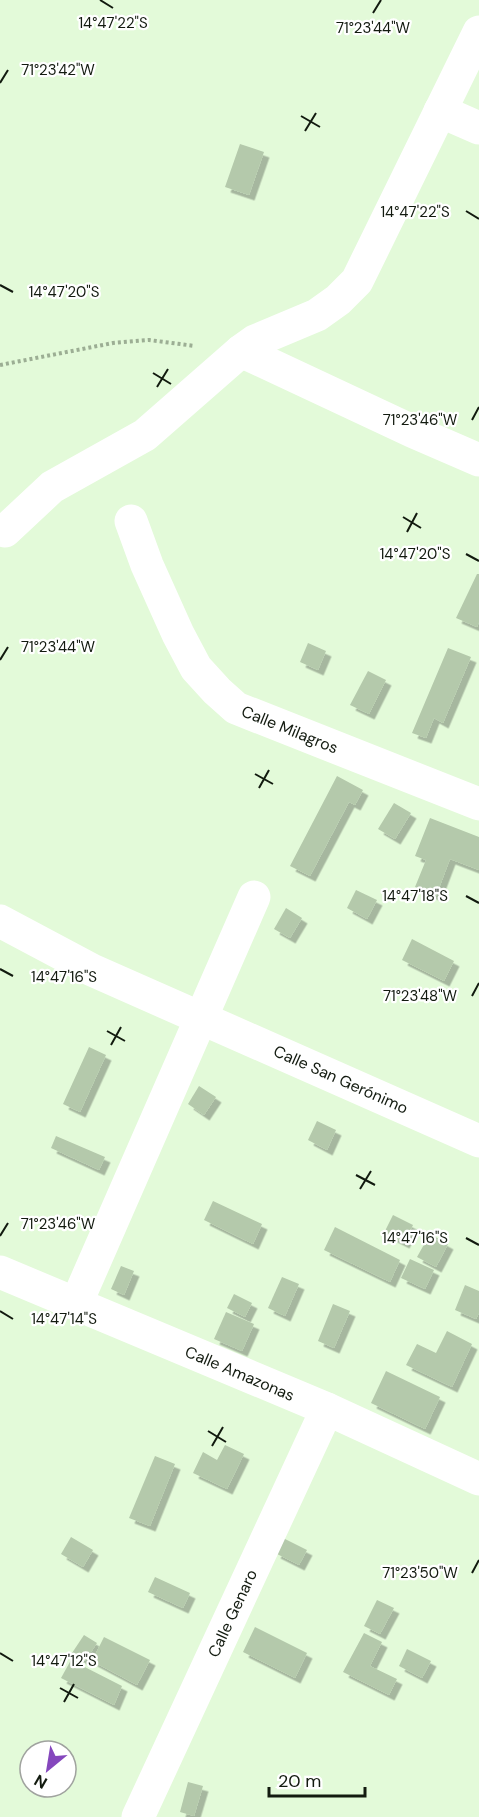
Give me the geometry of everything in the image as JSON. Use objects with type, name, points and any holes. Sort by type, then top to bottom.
[{"type":"street","points":[[5,531],[52,487],[145,435],[255,341],[317,315],[338,300],[357,281],[479,32]]},
{"type":"street","points":[[440,111],[479,128]]},
{"type":"street","points":[[241,351],[412,432],[479,460]]},
{"type":"street","name":"Calle Milagros","points":[[131,521],[147,565],[196,668],[236,708],[479,804]]},
{"type":"street","points":[[76,1304],[255,897]]},
{"type":"street","name":"Calle San Gerónimo","points":[[0,921],[92,970],[479,1141]]},
{"type":"street","name":"Calle Amazonas","points":[[0,1272],[327,1409],[479,1479]]},
{"type":"street","name":"Calle Genaro","points":[[138,1817],[327,1409]]},
{"type":"path","points":[[0,365],[113,343],[149,340],[241,351]]},
{"type":"building","points":[[240,144],[264,152],[249,195],[225,187]]},
{"type":"building","points":[[479,574],[479,622],[477,627],[456,618]]},
{"type":"building","points":[[308,643],[326,651],[318,670],[300,662]]},
{"type":"building","points":[[448,648],[471,657],[443,723],[434,718],[426,738],[412,733]]},
{"type":"building","points":[[368,671],[386,680],[369,714],[350,705]]},
{"type":"building","points":[[337,776],[363,790],[355,805],[349,802],[310,876],[290,866]]},
{"type":"building","points":[[394,803],[411,813],[395,839],[378,829]]},
{"type":"building","points":[[430,818],[479,837],[479,870],[450,859],[436,896],[415,887],[426,860],[415,856]]},
{"type":"building","points":[[356,890],[377,900],[367,919],[347,908]]},
{"type":"building","points":[[286,908],[302,918],[290,938],[274,929]]},
{"type":"building","points":[[412,939],[454,961],[444,981],[402,960]]},
{"type":"building","points":[[89,1047],[106,1055],[80,1112],[63,1104]]},
{"type":"building","points":[[199,1086],[216,1097],[204,1115],[188,1104]]},
{"type":"building","points":[[317,1121],[336,1130],[327,1150],[308,1140]]},
{"type":"building","points":[[56,1136],[105,1157],[99,1170],[51,1148]]},
{"type":"building","points":[[213,1201],[262,1224],[253,1244],[204,1220]]},
{"type":"building","points":[[393,1215],[413,1225],[404,1243],[384,1233]]},
{"type":"building","points":[[335,1227],[400,1260],[390,1282],[324,1250]]},
{"type":"building","points":[[430,1234],[448,1244],[436,1267],[417,1257]]},
{"type":"building","points":[[410,1259],[434,1270],[425,1289],[401,1278]]},
{"type":"building","points":[[121,1266],[134,1271],[124,1295],[111,1289]]},
{"type":"building","points":[[282,1277],[299,1284],[285,1316],[268,1308]]},
{"type":"building","points":[[465,1285],[479,1291],[479,1313],[476,1319],[455,1310]]},
{"type":"building","points":[[234,1294],[252,1303],[245,1317],[227,1308]]},
{"type":"building","points":[[333,1304],[350,1311],[334,1348],[318,1341]]},
{"type":"building","points":[[226,1312],[254,1324],[242,1351],[214,1339]]},
{"type":"building","points":[[447,1331],[472,1344],[452,1387],[406,1365],[417,1344],[436,1353]]},
{"type":"building","points":[[386,1371],[440,1397],[425,1429],[371,1403]]},
{"type":"building","points":[[225,1445],[244,1454],[227,1489],[193,1473],[203,1452],[217,1460]]},
{"type":"building","points":[[155,1456],[175,1464],[150,1526],[129,1518]]},
{"type":"building","points":[[71,1537],[93,1550],[83,1567],[61,1554]]},
{"type":"building","points":[[283,1538],[307,1550],[299,1565],[275,1553]]},
{"type":"building","points":[[155,1577],[190,1593],[183,1608],[148,1592]]},
{"type":"building","points":[[377,1600],[394,1608],[380,1634],[364,1626]]},
{"type":"building","points":[[255,1627],[307,1653],[295,1678],[243,1652]]},
{"type":"building","points":[[364,1633],[382,1642],[370,1666],[397,1679],[389,1695],[343,1672]]},
{"type":"building","points":[[84,1635],[97,1643],[85,1661],[72,1653]]},
{"type":"building","points":[[104,1637],[150,1660],[137,1685],[92,1661]]},
{"type":"building","points":[[407,1649],[431,1661],[422,1678],[399,1666]]},
{"type":"building","points":[[71,1660],[122,1686],[114,1705],[61,1678]]},
{"type":"building","points":[[188,1782],[203,1786],[194,1816],[180,1812]]}]
